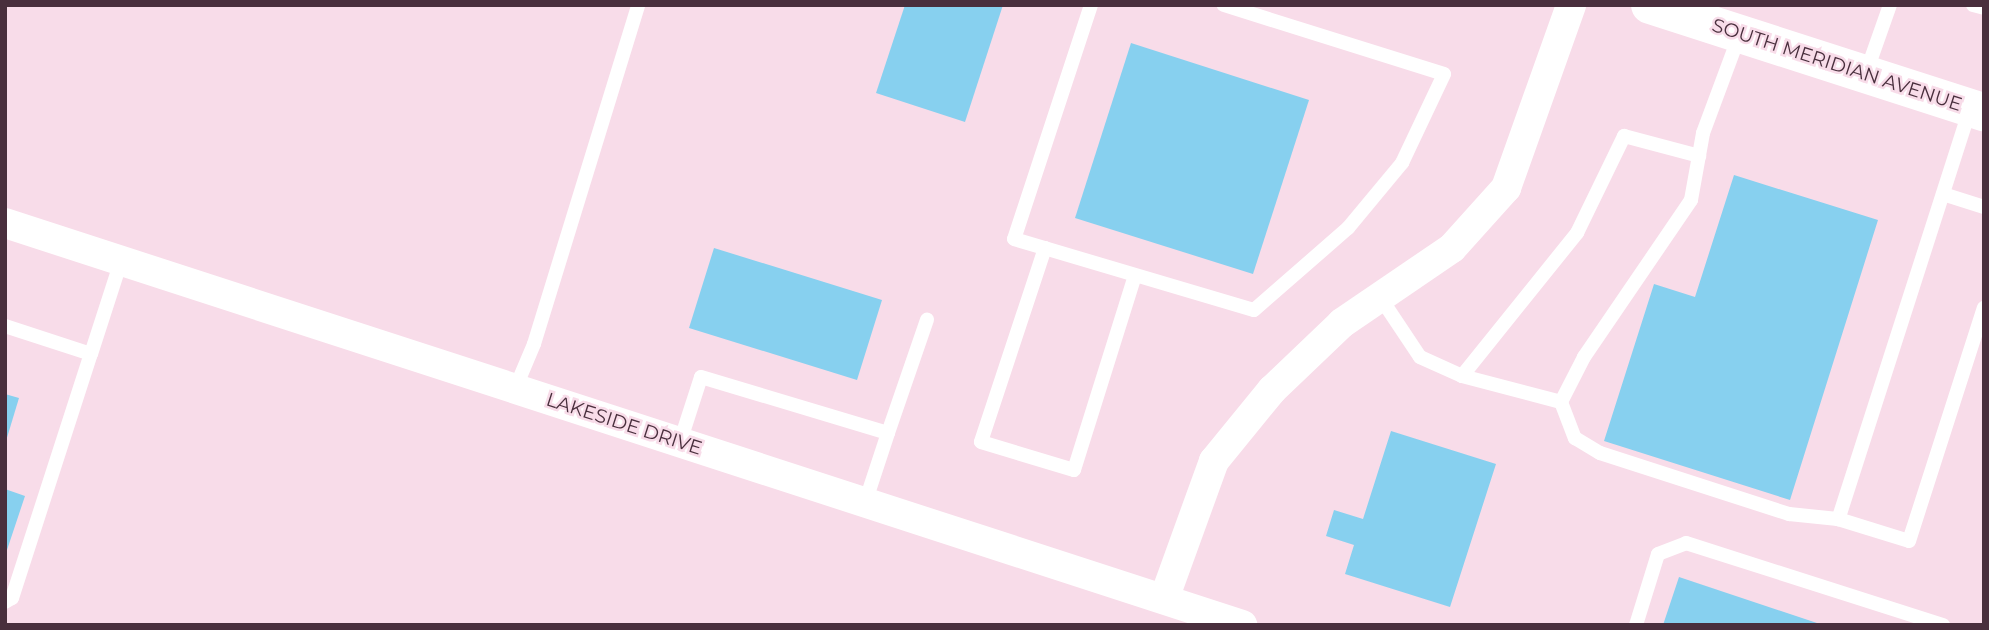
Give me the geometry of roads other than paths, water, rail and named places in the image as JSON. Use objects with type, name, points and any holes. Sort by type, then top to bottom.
[{"type":"main road","name":"SOUTH MERIDIAN AVENUE","points":[[1650,5],[1977,110]]},
{"type":"street","points":[[1164,599],[1214,461],[1272,390],[1342,323],[1451,248],[1506,188],[1571,5]]},
{"type":"street","name":"LAKESIDE DRIVE","points":[[5,223],[1242,625]]},
{"type":"lane","points":[[515,389],[534,344],[638,5]]},
{"type":"lane","points":[[1091,5],[1014,239],[1254,310],[1348,228],[1402,163],[1444,74],[1224,5]]},
{"type":"lane","points":[[1866,74],[1890,5]]},
{"type":"lane","points":[[1973,5],[1984,8]]},
{"type":"lane","points":[[1740,34],[1699,156],[1691,200],[1584,357],[1561,402],[1575,438],[1600,453],[1788,514],[1838,519],[1909,541],[1984,308]]},
{"type":"lane","points":[[1838,519],[1943,194],[1977,110]]},
{"type":"lane","points":[[1462,376],[1577,233],[1624,136],[1699,156]]},
{"type":"lane","points":[[1943,194],[1984,207]]},
{"type":"lane","points":[[1045,248],[981,442],[1074,471],[1135,275]]},
{"type":"lane","points":[[5,602],[12,598],[121,261]]},
{"type":"lane","points":[[1380,297],[1420,357],[1462,376],[1561,402]]},
{"type":"lane","points":[[866,503],[927,320]]},
{"type":"lane","points":[[5,326],[91,354]]},
{"type":"lane","points":[[680,442],[701,377],[888,433]]},
{"type":"lane","points":[[1636,625],[1658,554],[1686,543],[1943,625]]}]
